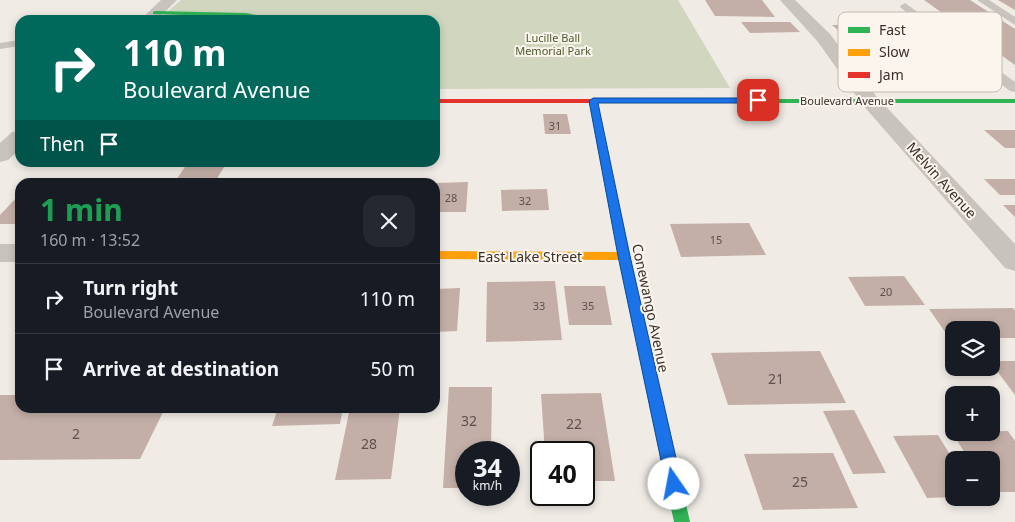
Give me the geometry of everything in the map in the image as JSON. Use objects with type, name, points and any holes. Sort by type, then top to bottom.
[{"type":"street","points":[[153,15],[170,0]]},
{"type":"street","name":"Melvin Avenue","points":[[787,0],[824,38],[838,57]]},
{"type":"street","name":"Melvin Avenue","points":[[863,92],[1015,261]]},
{"type":"street","name":"Boulevard Avenue","points":[[440,100],[1015,101]]},
{"type":"street","name":"Conewango Avenue","points":[[593,101],[624,256],[682,522]]},
{"type":"street","points":[[0,155],[15,142]]},
{"type":"street","points":[[0,253],[15,253]]},
{"type":"street","name":"East Lake Street","points":[[440,255],[624,256]]},
{"type":"lane","points":[[982,0],[1000,12]]},
{"type":"lane","points":[[905,6],[913,12]]},
{"type":"lane","points":[[1002,13],[1015,22]]},
{"type":"lane","points":[[0,46],[15,44]]},
{"type":"lane","points":[[0,53],[15,53]]},
{"type":"lane","points":[[1002,78],[1015,88]]},
{"type":"green space","name":"Lucille Ball Memorial Park","points":[[181,0],[678,0],[730,88],[440,89],[440,15],[164,15]]},
{"type":"building","points":[[705,0],[762,0],[775,17],[715,16]]},
{"type":"building","points":[[924,0],[970,0],[989,12],[941,12]]},
{"type":"building","points":[[998,0],[1015,0],[1015,10]]},
{"type":"building","points":[[1002,21],[1015,29],[1015,65],[1002,56]]},
{"type":"building","points":[[741,22],[790,22],[800,32],[750,33]]},
{"type":"building","points":[[832,25],[838,25],[838,30]]},
{"type":"building","points":[[543,114],[567,114],[571,134],[545,134]]},
{"type":"building","points":[[984,130],[1015,130],[1015,148],[1005,148]]},
{"type":"building","points":[[185,167],[224,167],[217,178],[178,178]]},
{"type":"building","points":[[984,179],[1015,179],[1015,195],[1000,195]]},
{"type":"building","points":[[468,182],[466,212],[440,212],[440,183]]},
{"type":"building","points":[[547,189],[549,210],[502,211],[501,190]]},
{"type":"building","points":[[15,199],[15,224],[0,224],[0,215]]},
{"type":"building","points":[[1003,205],[1015,205],[1015,217]]},
{"type":"building","points":[[749,223],[766,255],[681,257],[670,224]]},
{"type":"building","points":[[904,276],[925,305],[865,306],[848,277]]},
{"type":"building","points":[[555,281],[562,340],[486,342],[487,282]]},
{"type":"building","points":[[564,286],[605,286],[612,325],[569,325]]},
{"type":"building","points":[[460,288],[457,331],[440,332],[440,289]]},
{"type":"building","points":[[1013,308],[1015,311],[1015,338],[1000,338],[1000,321],[945,321],[945,332],[929,309]]},
{"type":"building","points":[[820,351],[846,403],[728,405],[711,353]]},
{"type":"building","points":[[1000,361],[1015,361],[1015,395],[1000,375]]},
{"type":"building","points":[[449,387],[492,387],[491,441],[455,441],[455,488],[443,488]]},
{"type":"building","points":[[601,393],[615,481],[595,481],[595,441],[544,441],[541,394]]},
{"type":"building","points":[[0,395],[15,395],[15,413],[163,413],[140,459],[0,460]]},
{"type":"building","points":[[854,410],[886,473],[853,474],[823,411]]},
{"type":"building","points":[[276,413],[342,413],[340,424],[272,426]]},
{"type":"building","points":[[349,413],[399,413],[391,479],[335,480]]},
{"type":"building","points":[[1000,431],[1008,431],[1015,441],[1015,492],[1000,492],[1000,451],[964,451],[957,441],[1000,441]]},
{"type":"building","points":[[938,435],[948,451],[945,451],[945,497],[927,498],[893,436]]},
{"type":"building","points":[[833,453],[858,508],[763,510],[744,454]]},
{"type":"traffic: fast","points":[[155,13],[246,15]]},
{"type":"traffic: fast","points":[[593,101],[624,256],[682,522]]},
{"type":"traffic: fast","points":[[696,101],[1015,101]]},
{"type":"traffic: slow","points":[[440,255],[624,256]]},
{"type":"traffic: jam","points":[[440,101],[696,101]]},
{"type":"route","points":[[674,484],[624,256],[593,101],[758,100]]}]
